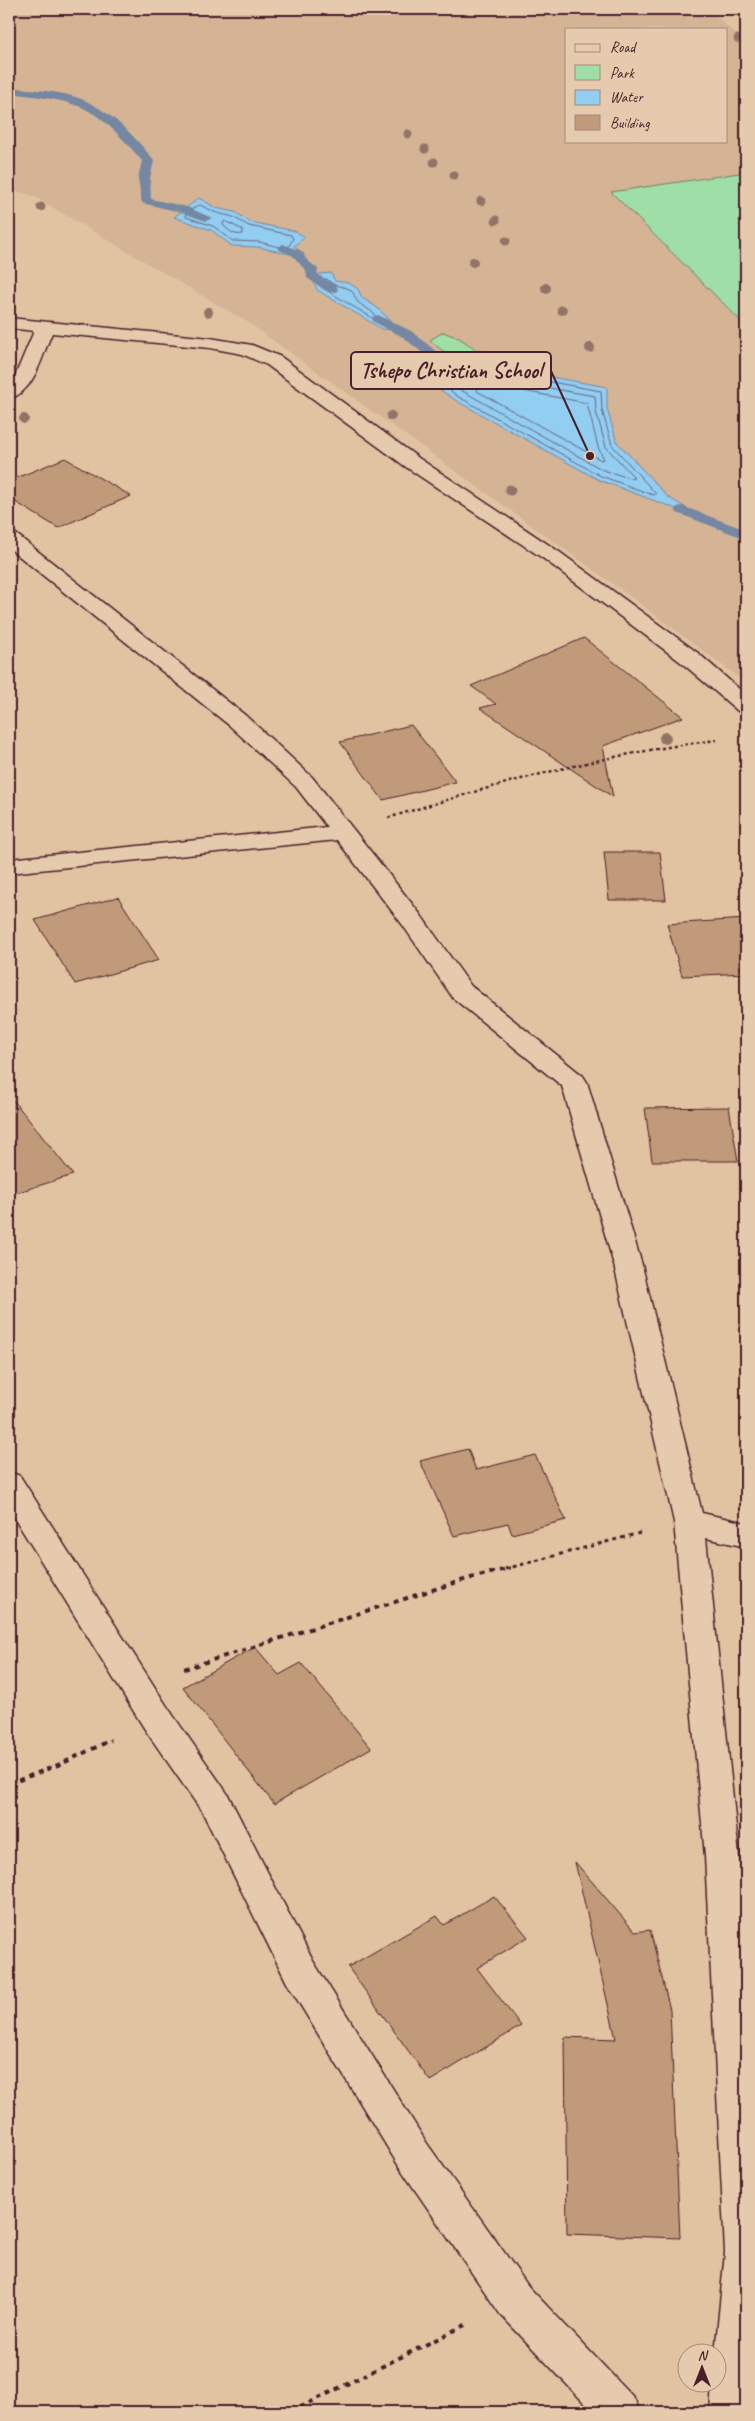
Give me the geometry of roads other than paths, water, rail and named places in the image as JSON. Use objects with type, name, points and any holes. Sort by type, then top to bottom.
[{"type":"street","points":[[9,322],[210,343],[246,349],[274,361],[413,463],[551,555],[690,658],[746,706]]},
{"type":"street","points":[[9,393],[21,384],[45,327]]},
{"type":"street","points":[[9,538],[238,721],[304,782],[411,919],[462,992],[574,1082],[628,1265],[689,1522],[722,1856],[744,2252],[730,2412]]},
{"type":"street","points":[[9,866],[344,832]]},
{"type":"street","points":[[9,1484],[148,1705],[215,1803],[300,1972],[413,2155],[514,2300],[620,2412]]},
{"type":"street","points":[[689,1522],[746,1535]]},
{"type":"water","points":[[199,198],[216,208],[235,212],[250,222],[295,231],[305,237],[294,246],[304,254],[302,262],[298,256],[258,247],[232,246],[211,230],[174,217]]},
{"type":"water","points":[[331,273],[335,281],[349,283],[358,289],[362,298],[375,306],[402,331],[382,329],[317,290],[311,275]]},
{"type":"water","points":[[484,365],[607,387],[607,409],[617,442],[668,497],[706,520],[599,480],[455,400],[432,384]]},
{"type":"waterway","points":[[9,90],[53,96],[84,104],[124,132],[148,161],[144,178],[146,201],[183,209],[206,218]]},
{"type":"waterway","points":[[283,248],[297,253],[302,262],[312,269],[311,275],[332,289]]},
{"type":"waterway","points":[[378,319],[407,334],[434,356],[484,383]]},
{"type":"waterway","points":[[682,510],[746,535]]},
{"type":"place","name":"Tshepo Christian School","points":[[590,456]]}]
